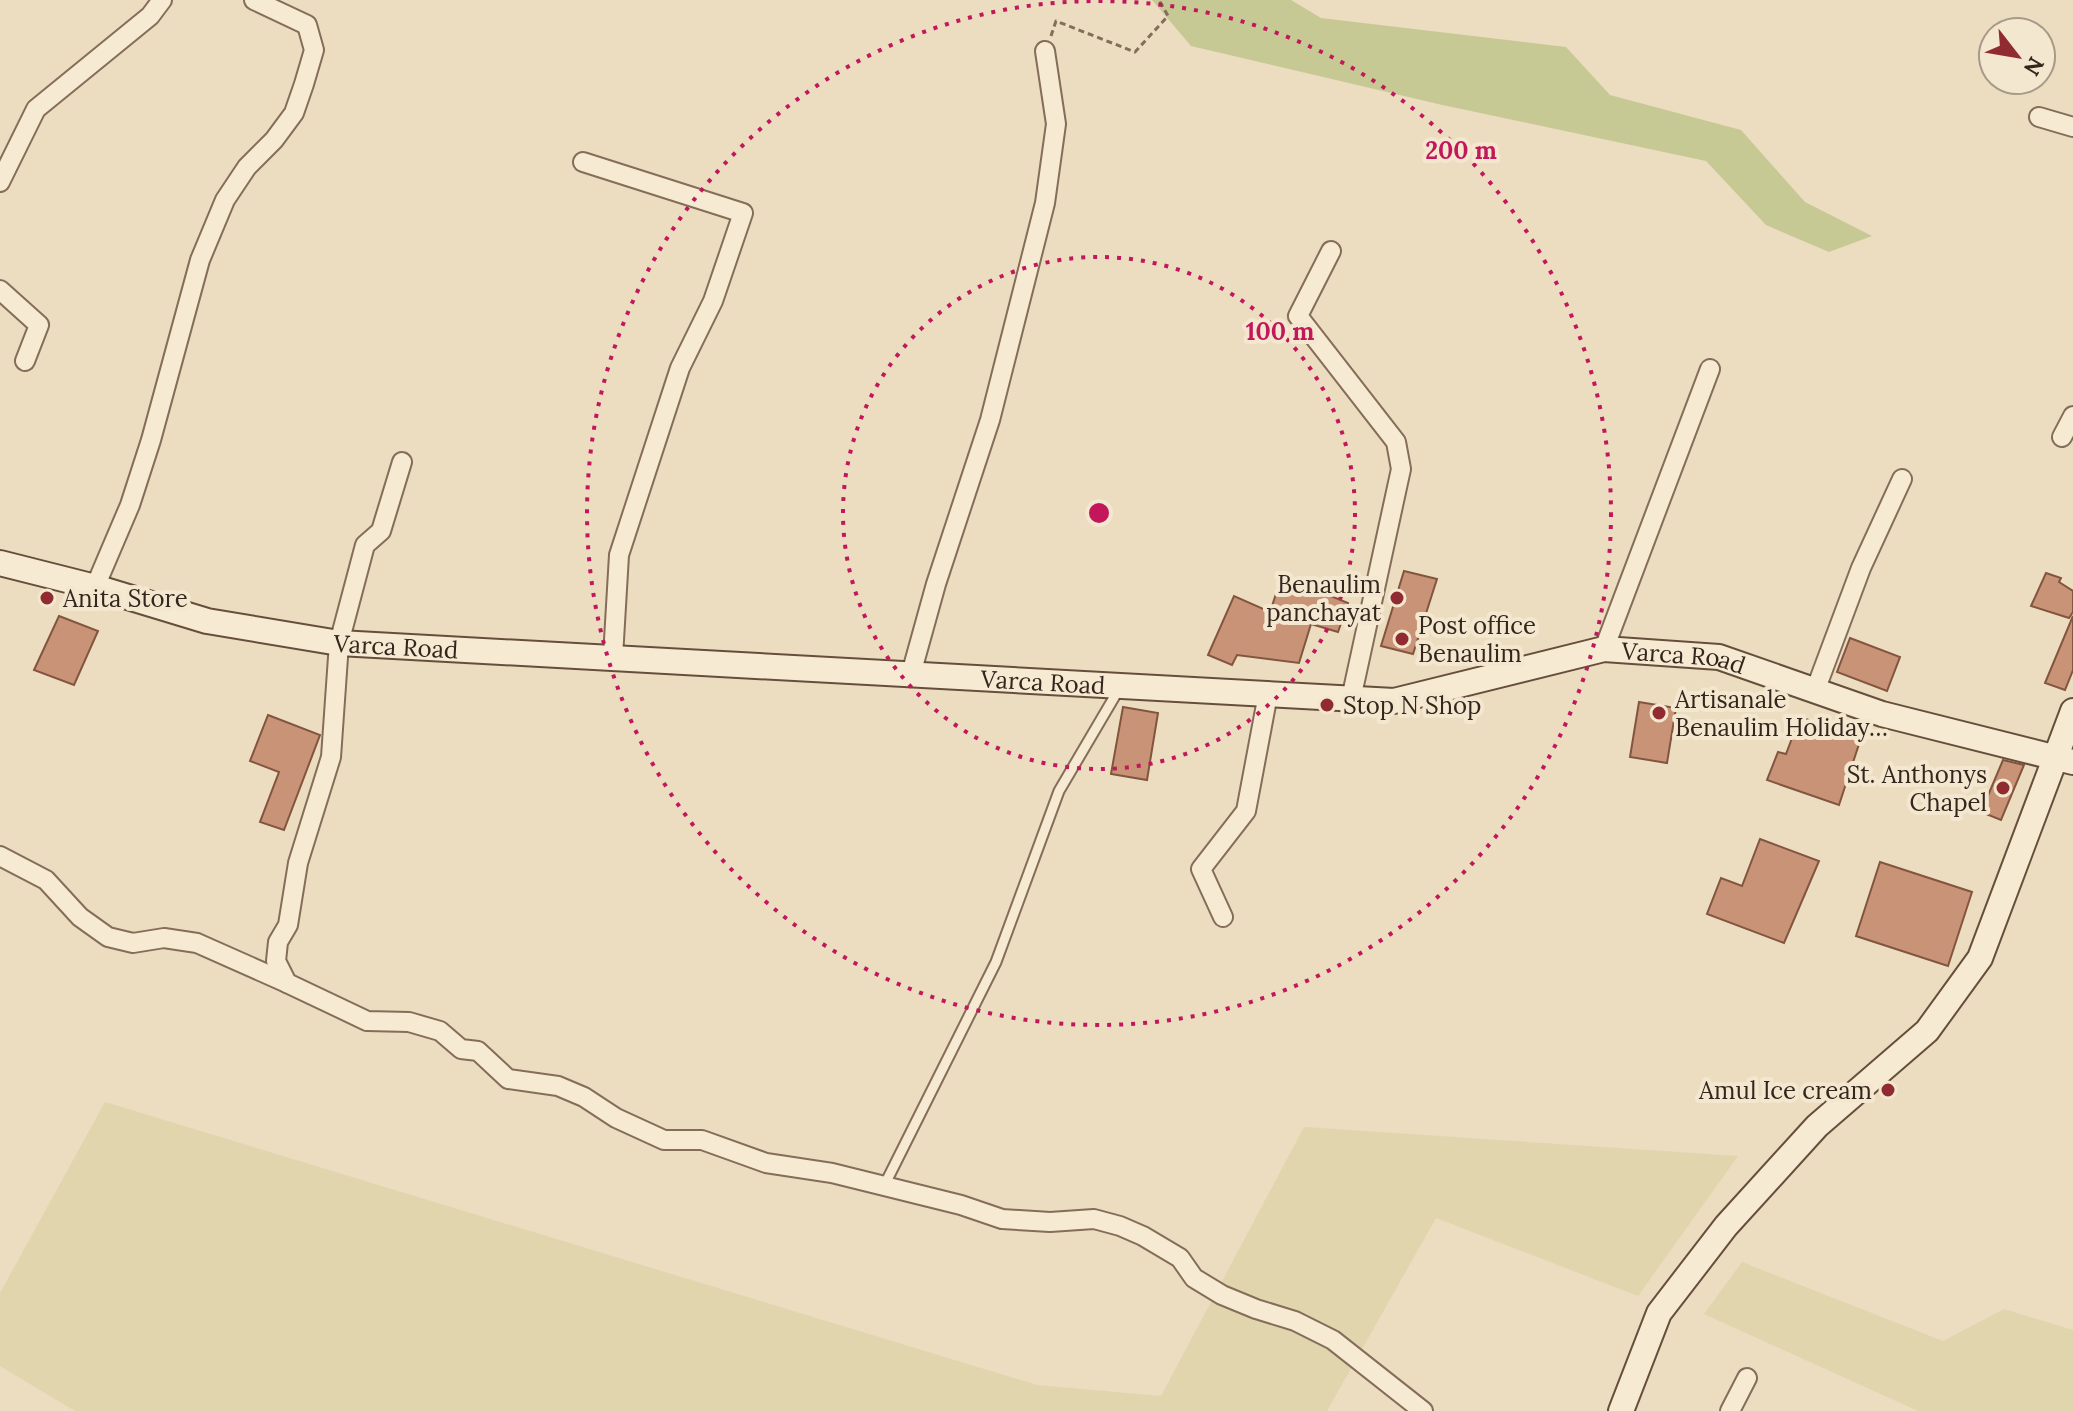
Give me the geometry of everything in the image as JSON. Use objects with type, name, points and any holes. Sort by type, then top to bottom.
[{"type":"main road","name":"Varca Road","points":[[2,566],[95,587],[207,621],[339,643],[1351,699],[1394,701],[1604,649],[1719,657],[1882,714],[2065,759]]},
{"type":"main road","points":[[1621,1411],[1659,1313],[1726,1226],[1817,1126],[1927,1031],[1980,958],[2065,759],[2073,711]]},
{"type":"street","points":[[0,182],[36,109],[150,16],[162,0]]},
{"type":"street","points":[[95,587],[130,505],[205,248],[225,200],[247,167],[274,140],[294,113],[314,50],[307,25],[254,0]]},
{"type":"street","points":[[911,674],[936,584],[990,420],[1045,203],[1056,124],[1045,51]]},
{"type":"street","points":[[2039,117],[2073,127]]},
{"type":"street","points":[[583,162],[743,213],[713,301],[680,368],[619,555],[613,657]]},
{"type":"street","points":[[1331,251],[1298,316],[1396,442],[1401,469],[1351,699]]},
{"type":"street","points":[[0,290],[39,325],[25,361]]},
{"type":"street","points":[[1604,649],[1710,369]]},
{"type":"street","points":[[2062,437],[2073,416]]},
{"type":"street","points":[[287,983],[276,961],[278,942],[288,925],[298,863],[331,757],[339,643],[365,545],[381,531],[402,462]]},
{"type":"street","points":[[1815,691],[1861,568],[1902,479]]},
{"type":"street","points":[[1223,917],[1201,869],[1246,811],[1268,694]]},
{"type":"street","points":[[0,856],[46,880],[80,917],[108,937],[133,943],[164,938],[197,943],[367,1021],[409,1022],[440,1031],[461,1049],[478,1051],[508,1079],[558,1086],[664,1140],[702,1140],[766,1163],[832,1173],[961,1205],[1002,1219],[1050,1222],[1094,1219],[1120,1226],[1180,1258],[1194,1278],[1222,1295],[1295,1321],[1333,1340],[1423,1411]]},
{"type":"street","points":[[1730,1411],[1747,1378]]},
{"type":"lane","points":[[884,1186],[996,962],[1059,791],[1120,686]]},
{"type":"path","points":[[1045,51],[1056,21],[1135,52],[1168,16],[1159,0]]},
{"type":"shaded area","points":[[105,1102],[1037,1385],[1161,1396],[1304,1127],[1738,1156],[1638,1296],[1436,1218],[1327,1411],[75,1411],[0,1366],[0,1293]]},
{"type":"shaded area","points":[[1742,1262],[1943,1341],[2004,1309],[2073,1330],[2073,1411],[1918,1411],[1704,1314]]},
{"type":"green space","points":[[1152,0],[1291,0],[1321,18],[1566,47],[1610,95],[1741,130],[1805,202],[1872,236],[1829,252],[1766,225],[1706,161],[1438,104],[1191,46]]},
{"type":"building","points":[[1404,571],[1437,579],[1413,654],[1381,646]]},
{"type":"building","points":[[2046,573],[2061,578],[2059,582],[2073,591],[2073,612],[2069,618],[2031,606]]},
{"type":"building","points":[[1282,576],[1348,603],[1338,632],[1311,624],[1299,663],[1237,655],[1232,665],[1208,655],[1234,596],[1270,612]]},
{"type":"building","points":[[59,616],[98,631],[74,685],[34,670]]},
{"type":"building","points":[[2073,616],[2073,670],[2065,690],[2045,683]]},
{"type":"building","points":[[1850,638],[1900,657],[1887,691],[1837,672]]},
{"type":"building","points":[[1639,702],[1676,708],[1667,763],[1630,757]]},
{"type":"building","points":[[1123,707],[1158,713],[1147,780],[1111,774]]},
{"type":"building","points":[[268,715],[320,735],[284,830],[260,822],[279,772],[250,761]]},
{"type":"building","points":[[1800,717],[1861,738],[1839,805],[1767,780],[1778,752],[1786,754]]},
{"type":"building","name":"St. Anthonys Chapel","points":[[2003,760],[2024,765],[2001,820],[1981,812]]},
{"type":"building","points":[[1760,839],[1819,861],[1784,943],[1707,914],[1721,878],[1742,886]]},
{"type":"building","points":[[1880,862],[1972,892],[1948,966],[1856,936]]},
{"type":"place","name":"Anita Store","points":[[47,598]]},
{"type":"place","name":"Benaulim panchayat","points":[[1397,598]]},
{"type":"place","name":"Post office Benaulim","points":[[1402,639]]},
{"type":"place","name":"Stop N Shop","points":[[1327,705]]},
{"type":"place","name":"Artisanale Benaulim Holiday…","points":[[1659,713]]},
{"type":"place","name":"St. Anthonys Chapel","points":[[2003,788]]},
{"type":"place","name":"Amul Ice cream","points":[[1888,1090]]}]
